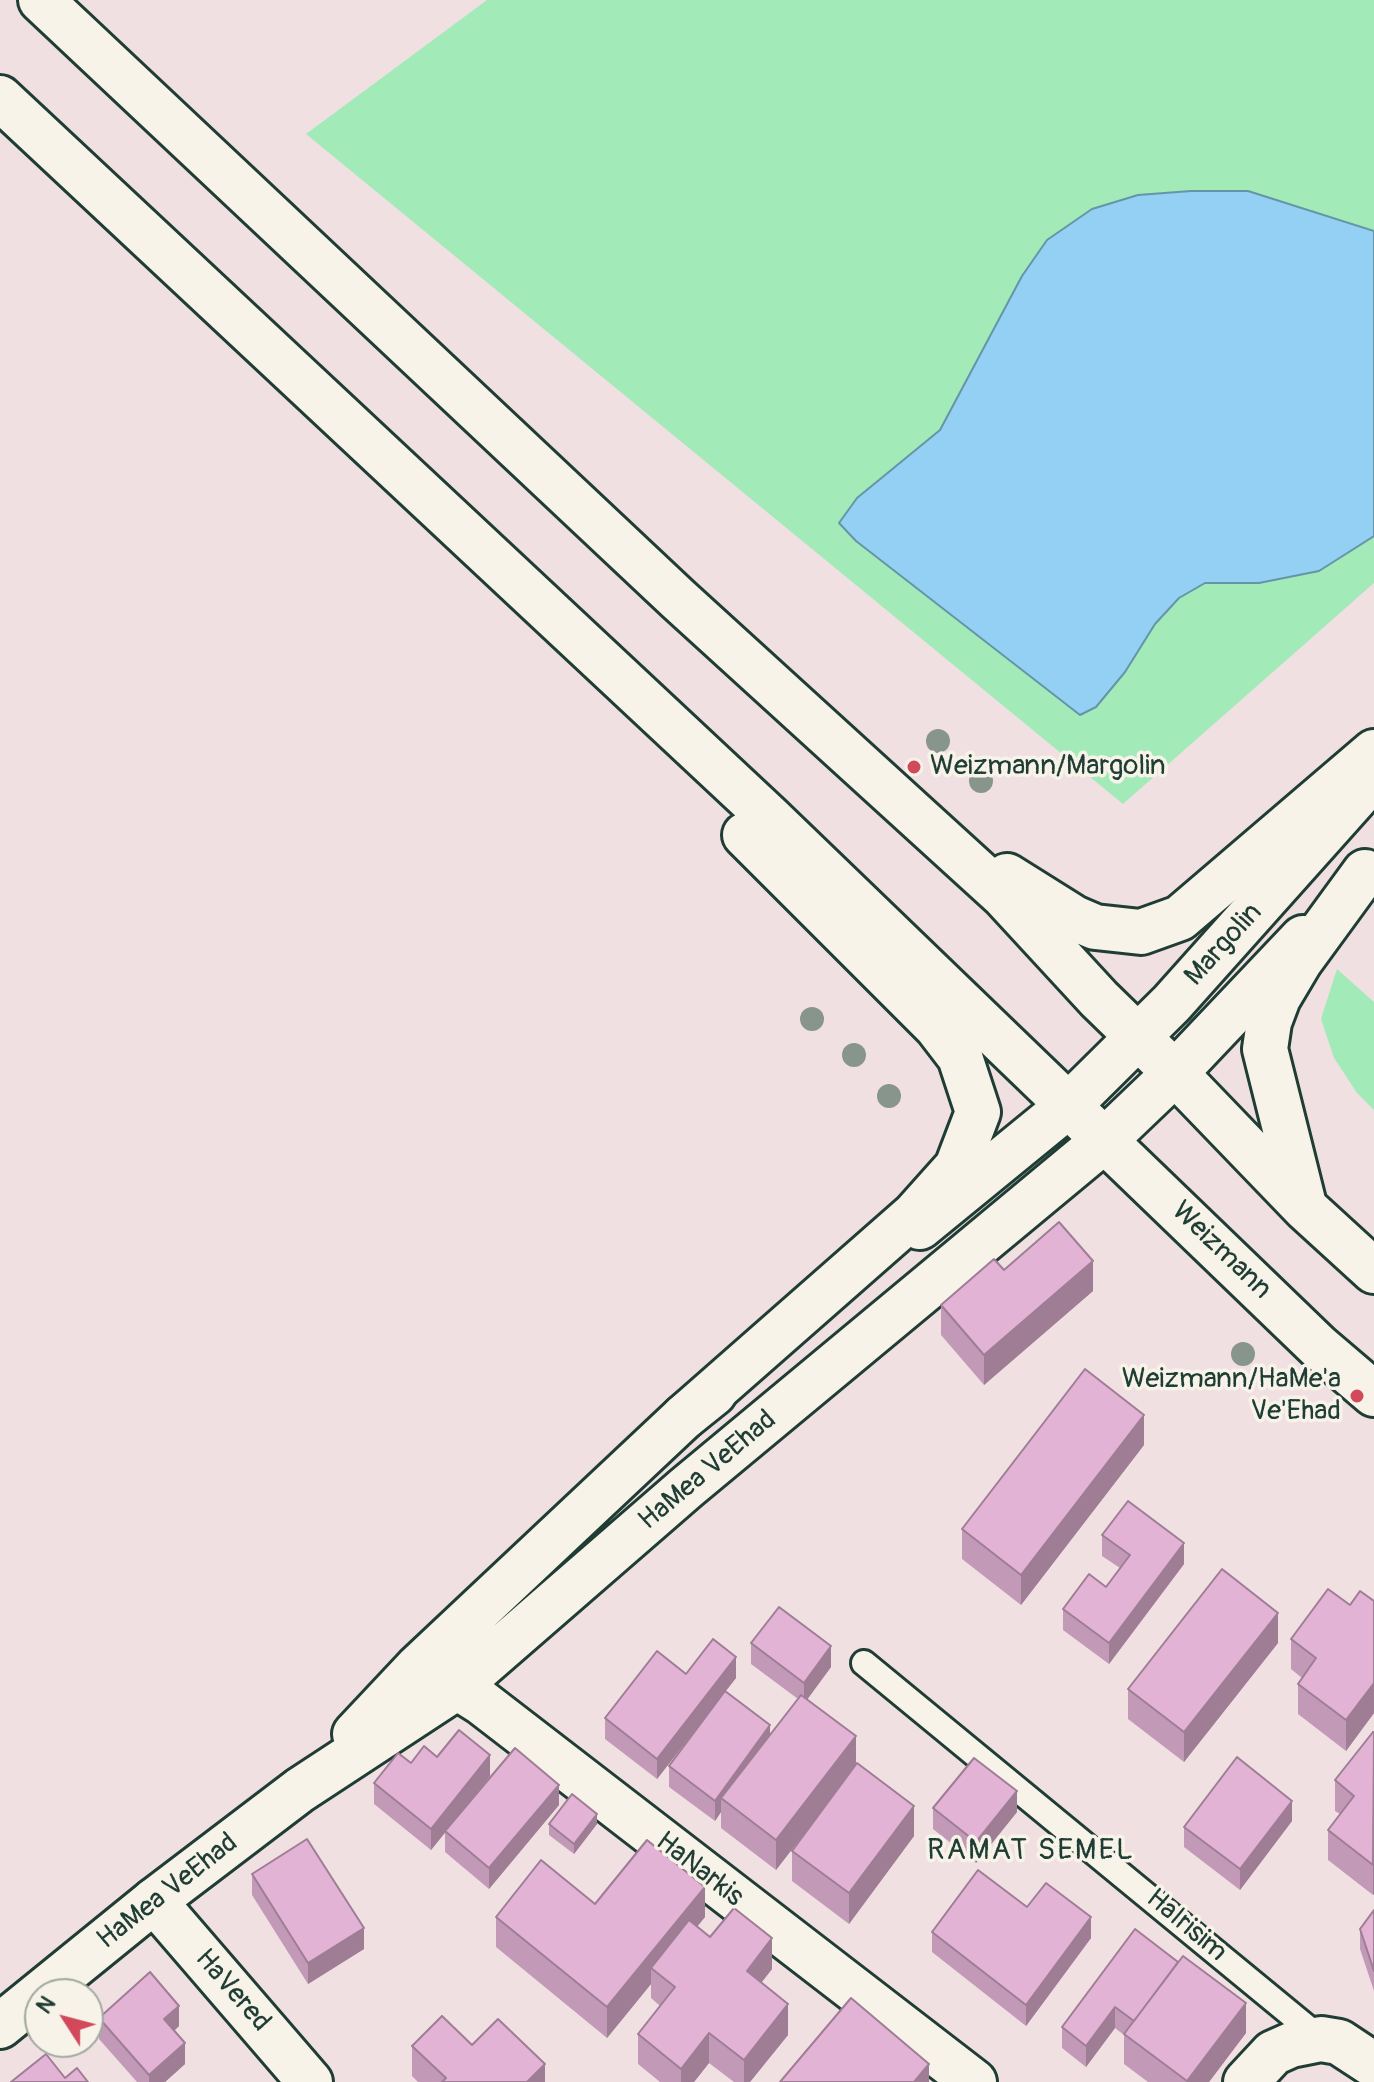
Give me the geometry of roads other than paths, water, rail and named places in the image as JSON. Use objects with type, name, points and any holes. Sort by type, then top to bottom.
[{"type":"main road","points":[[41,0],[666,588],[1004,896],[1099,999],[1305,1208],[1374,1271]]},
{"type":"main road","points":[[0,98],[238,320],[937,1027],[960,1057],[978,1112],[957,1167],[915,1214],[684,1417]]},
{"type":"main road","name":"Weizmann","points":[[238,320],[770,818],[1319,1347],[1374,1394]]},
{"type":"main road","points":[[865,769],[1020,885],[1074,918],[1095,927],[1141,932],[1180,918],[1374,752]]},
{"type":"main road","name":"Margolin","points":[[1068,1106],[1172,1003],[1374,777]]},
{"type":"main road","points":[[1305,1208],[1265,1049],[1269,1022],[1278,998],[1300,961],[1370,866]]},
{"type":"main road","name":"Margolin","points":[[1106,1139],[1206,1041],[1370,866]]},
{"type":"main road","name":"HaMea VeEhad","points":[[300,1790],[417,1668],[684,1417],[1068,1106]]},
{"type":"main road","name":"HaMea VeEhad","points":[[0,2026],[154,1901],[300,1790],[457,1687],[686,1488],[1106,1139]]},
{"type":"main road","name":"HaNarkis","points":[[417,1668],[457,1687],[493,1712],[974,2082]]},
{"type":"main road","name":"HaVered","points":[[154,1901],[310,2082]]},
{"type":"main road","points":[[1246,2082],[1273,2053],[1306,2042]]},
{"type":"main road","name":"HaIrisim","points":[[1306,2042],[1339,2042],[1374,2065]]},
{"type":"lane","name":"HaIrisim","points":[[864,1663],[1306,2042]]},
{"type":"water","points":[[1248,191],[1374,231],[1374,536],[1319,571],[1259,583],[1205,583],[1179,598],[1155,624],[1125,672],[1096,707],[1080,715],[856,541],[839,523],[857,498],[940,430],[1022,276],[1047,240],[1092,209],[1138,195]]},
{"type":"place","name":"Weizmann/Margolin","points":[[914,767]]},
{"type":"place","name":"Weizmann/HaMe'a Ve'Ehad","points":[[1357,1396]]},
{"type":"district","name":"RAMAT SEMEL","points":[[1031,1851]]}]
